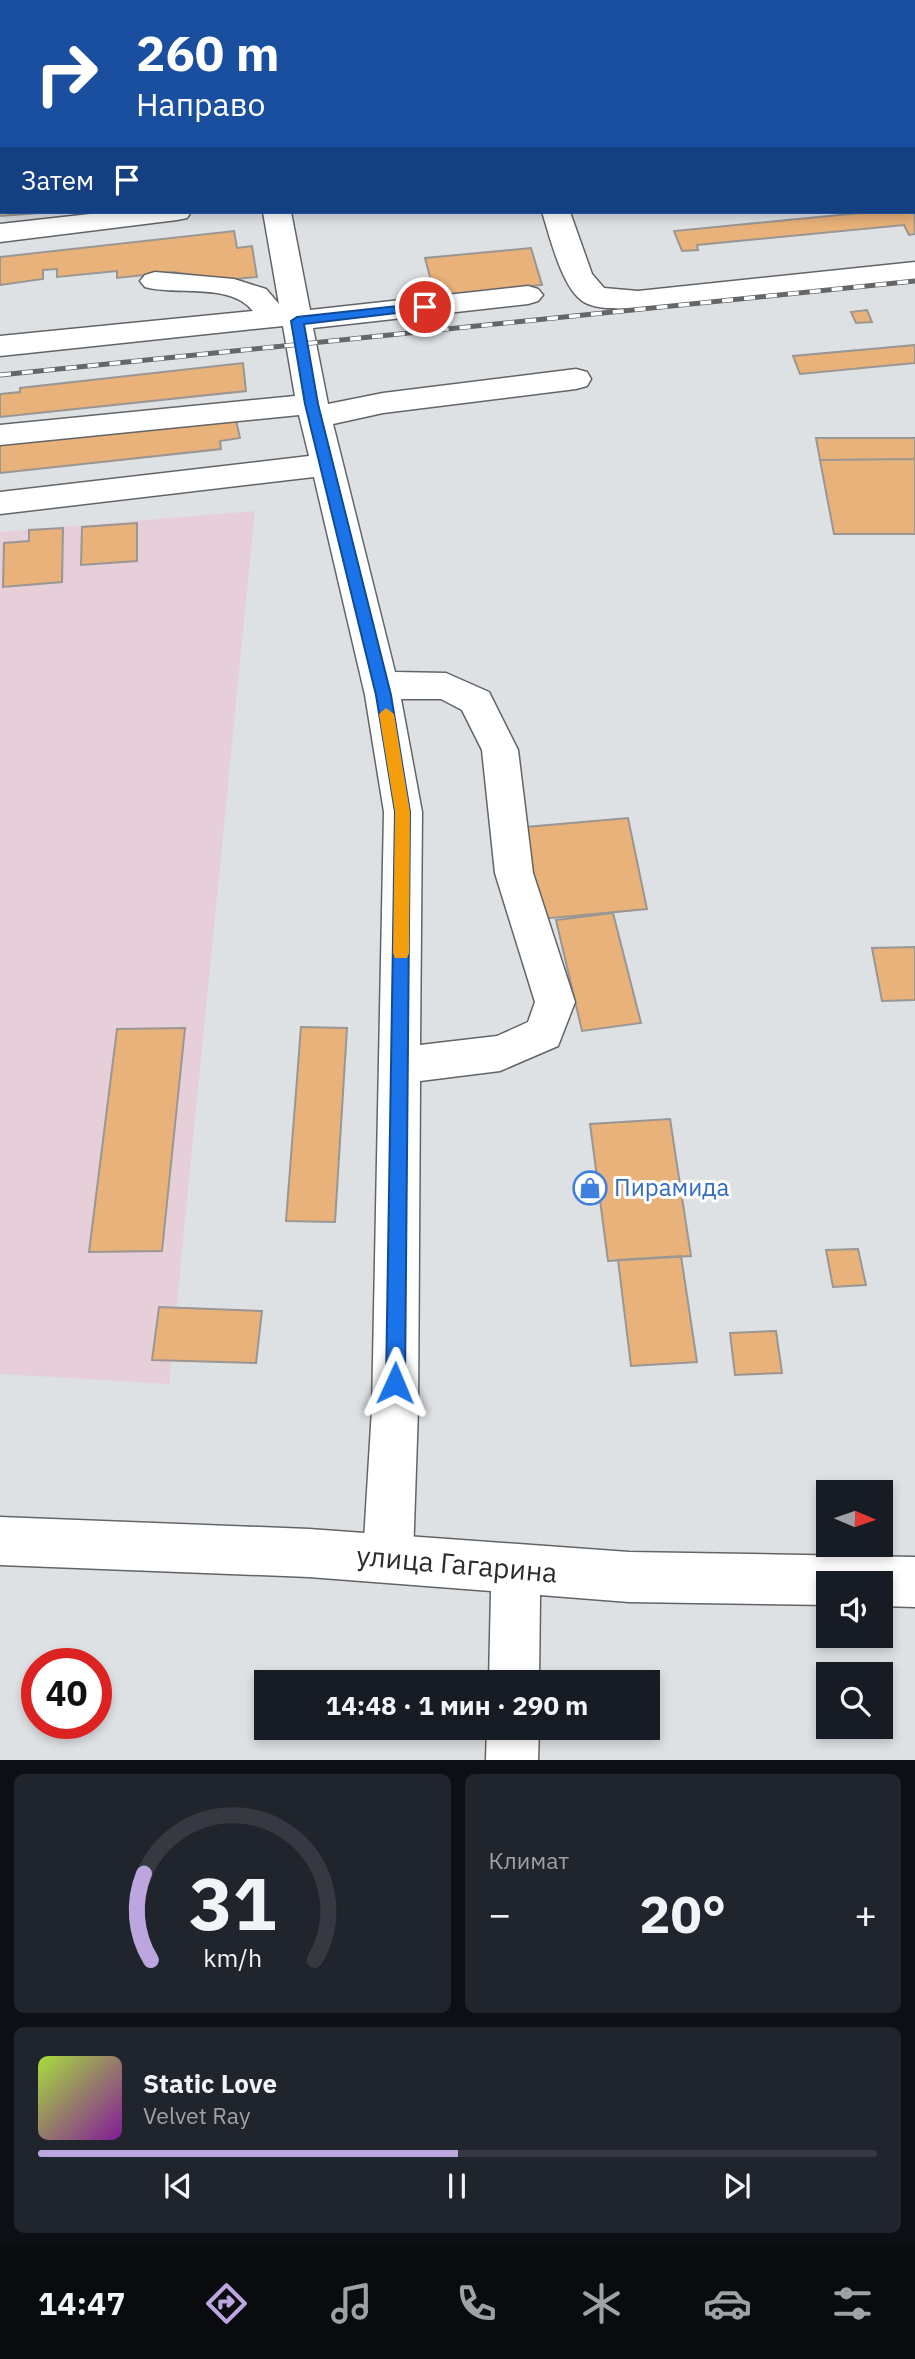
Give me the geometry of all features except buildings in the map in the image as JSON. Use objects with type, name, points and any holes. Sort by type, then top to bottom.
[{"type":"street","points":[[0,233],[160,214]]},
{"type":"street","points":[[281,214],[289,319],[381,685],[403,812],[395,1409],[388,1557]]},
{"type":"street","points":[[557,214],[578,276],[595,297],[638,300],[915,271]]},
{"type":"street","points":[[155,281],[224,285],[256,295],[289,319]]},
{"type":"street","points":[[0,346],[528,295]]},
{"type":"street","points":[[0,435],[313,411],[576,379]]},
{"type":"street","points":[[0,503],[327,465]]},
{"type":"street","points":[[381,685],[446,686],[476,701],[500,750],[514,873],[555,1002],[544,1034],[500,1054],[400,1066]]},
{"type":"street","name":"улица Гагарина","points":[[0,1541],[388,1557],[629,1577],[915,1582]]},
{"type":"street","points":[[514,1670],[516,1569]]},
{"type":"street","points":[[512,1760],[513,1740]]},
{"type":"shaded area","points":[[255,511],[169,1384],[0,1374],[0,532]]},
{"type":"railway","points":[[0,375],[915,281]]},
{"type":"slow traffic","points":[[386,714],[403,812],[401,953]]},
{"type":"place","name":"Пирамида","points":[[590,1188]]},
{"type":"route","points":[[395,1383],[403,812],[383,695],[312,404],[297,321],[425,307]]}]
